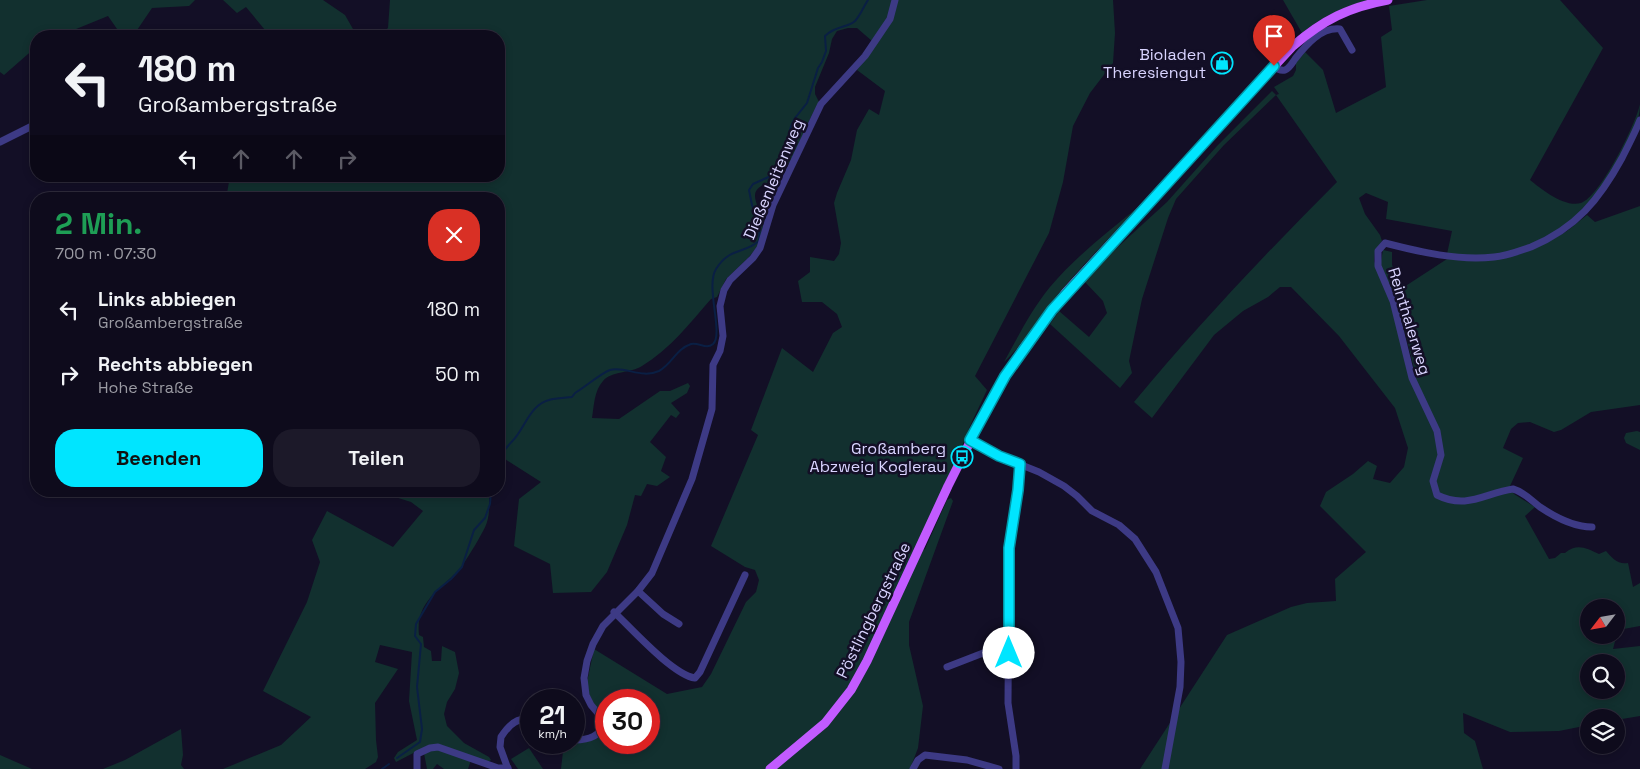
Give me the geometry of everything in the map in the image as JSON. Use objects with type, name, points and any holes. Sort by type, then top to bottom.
[{"type":"main road","name":"Pöstlingbergstraße","points":[[770,769],[825,723],[851,690],[867,661],[970,440],[1005,376],[1052,310],[1292,46],[1327,20],[1354,8],[1388,0]]},
{"type":"street","name":"Dießenleitenweg","points":[[585,738],[591,737],[603,727],[603,720],[587,697],[584,674],[589,654],[605,622],[638,591],[649,577],[688,490],[712,409],[713,365],[720,351],[723,338],[720,306],[724,290],[730,280],[753,258],[760,248],[773,205],[818,109],[865,56],[890,19],[895,0]]},
{"type":"street","points":[[1274,66],[1278,70],[1285,70],[1308,43],[1323,33],[1334,29],[1340,30],[1352,50]]},
{"type":"street","name":"Reinthalerweg","points":[[1592,527],[1581,527],[1567,522],[1541,508],[1525,495],[1513,489],[1475,501],[1454,501],[1437,495],[1433,481],[1441,455],[1437,430],[1412,378],[1393,301],[1378,266],[1378,255],[1380,248],[1385,244],[1463,258],[1496,257],[1525,249],[1554,236],[1579,218],[1598,197],[1637,130],[1640,120]]},
{"type":"street","points":[[0,142],[30,127]]},
{"type":"street","points":[[970,440],[999,456],[1039,472],[1064,486],[1092,511],[1124,529],[1140,545],[1156,572],[1176,620],[1181,647],[1182,676],[1165,769]]},
{"type":"street","points":[[1016,769],[1016,756],[1008,703],[1009,548],[1020,464]]},
{"type":"street","points":[[614,612],[666,661],[686,675],[695,678],[700,672],[745,575]]},
{"type":"street","points":[[638,591],[663,614],[679,624]]},
{"type":"street","points":[[947,667],[1009,643]]},
{"type":"street","points":[[417,769],[417,754],[433,747],[498,768],[508,769],[500,747],[501,737],[516,721],[520,720]]},
{"type":"street","points":[[913,769],[918,760],[926,755],[967,760],[999,769]]},
{"type":"green space","points":[[0,0],[195,0],[189,6],[152,8],[137,30],[118,30],[108,16],[74,30],[30,30],[30,52],[4,75],[0,72]]},
{"type":"green space","points":[[223,0],[323,0],[345,15],[354,30],[265,30],[246,7],[237,13]]},
{"type":"green space","points":[[390,0],[892,0],[888,18],[872,41],[857,28],[837,31],[832,39],[829,53],[815,87],[815,94],[819,102],[795,155],[774,179],[756,191],[758,207],[763,206],[767,209],[758,246],[726,279],[717,297],[711,299],[662,352],[642,366],[611,375],[600,385],[595,399],[592,418],[619,419],[660,391],[670,391],[688,383],[690,386],[687,393],[671,403],[680,413],[676,418],[671,415],[650,442],[666,457],[661,471],[670,477],[657,486],[647,484],[641,496],[635,495],[627,525],[607,572],[591,592],[553,593],[550,564],[514,546],[519,499],[541,482],[505,459],[505,192],[227,192],[229,182],[505,182],[505,30],[386,30],[388,28]]},
{"type":"green space","points":[[896,0],[1113,0],[1115,33],[1113,63],[1090,93],[1073,126],[1063,182],[1049,233],[975,376],[987,390],[970,426],[920,552],[925,549],[947,500],[951,498],[953,501],[909,622],[909,645],[923,706],[918,748],[910,769],[561,769],[563,754],[585,754],[585,740],[593,739],[595,736],[595,754],[660,754],[660,690],[667,694],[702,687],[711,674],[746,602],[756,592],[759,580],[755,570],[745,567],[711,546],[758,435],[751,430],[782,348],[813,372],[833,333],[842,327],[837,314],[822,302],[802,302],[798,281],[810,272],[810,257],[834,261],[839,254],[841,243],[834,203],[851,160],[857,130],[869,109],[879,115],[885,91],[857,70],[866,58]]},
{"type":"green space","points":[[1283,0],[1368,0],[1333,13],[1302,33]]},
{"type":"green space","points":[[1427,0],[1560,0],[1603,48],[1530,180],[1547,193],[1561,200],[1568,203],[1581,203],[1589,198],[1598,188],[1616,159],[1632,127],[1640,104],[1638,119],[1629,140],[1603,186],[1589,205],[1564,227],[1537,241],[1508,252],[1482,256],[1447,254],[1452,231],[1386,219],[1388,202],[1366,193],[1359,198],[1365,214],[1380,235],[1382,241],[1375,251],[1374,261],[1391,302],[1412,382],[1416,377],[1406,336],[1395,301],[1380,266],[1383,250],[1392,252],[1392,265],[1404,287],[1447,259],[1483,260],[1555,238],[1587,215],[1595,222],[1640,206],[1640,405],[1591,412],[1561,430],[1554,432],[1530,422],[1518,423],[1511,429],[1503,448],[1523,458],[1510,486],[1514,494],[1535,507],[1525,516],[1549,559],[1578,547],[1586,548],[1599,554],[1606,551],[1618,562],[1628,563],[1633,587],[1640,583],[1640,626],[1625,629],[1625,599],[1580,599],[1580,644],[1614,644],[1613,649],[1640,646],[1640,716],[1625,718],[1625,709],[1580,709],[1580,727],[1559,731],[1510,732],[1463,713],[1464,733],[1475,741],[1483,769],[1140,769],[1227,635],[1291,607],[1307,603],[1336,601],[1335,579],[1366,552],[1320,506],[1326,492],[1353,474],[1368,461],[1377,466],[1373,479],[1390,483],[1404,467],[1408,448],[1395,408],[1339,336],[1291,287],[1280,287],[1268,297],[1243,311],[1214,335],[1152,418],[1134,402],[1233,289],[1337,182],[1276,95],[1279,94],[1274,87],[1293,76],[1296,70],[1296,63],[1305,52],[1323,70],[1336,113],[1386,87],[1381,37],[1392,30],[1389,6]]},
{"type":"green space","points":[[1272,91],[1276,95],[1224,145],[1176,199],[1142,299],[1129,361],[1132,373],[1120,388],[1050,324],[1059,311],[1089,337],[1107,313],[1103,301],[1085,282],[1108,256],[1167,202],[1217,146]]},
{"type":"green space","points":[[1138,207],[1064,287],[1018,348],[1004,362],[1031,314],[1050,287],[1081,255]]},
{"type":"green space","points":[[1640,432],[1640,450],[1626,443],[1624,438],[1626,433]]},
{"type":"green space","points":[[395,497],[489,497],[489,515],[483,531],[462,566],[426,604],[421,613],[419,635],[423,637],[424,647],[431,651],[432,661],[441,661],[442,646],[455,652],[459,673],[455,689],[447,702],[444,714],[447,726],[464,743],[491,760],[488,762],[471,760],[468,769],[444,769],[437,764],[433,769],[427,769],[423,748],[396,762],[394,758],[398,752],[417,740],[409,701],[412,652],[380,645],[375,662],[398,669],[375,703],[378,757],[376,762],[365,769],[223,769],[281,745],[311,717],[263,691],[307,602],[320,562],[312,540],[327,511],[393,547],[423,511],[411,502]]},
{"type":"green space","points":[[594,649],[659,689],[595,689],[595,706],[589,694],[587,682]]},
{"type":"green space","points":[[181,729],[183,755],[181,765],[184,769],[103,769],[125,760]]},
{"type":"green space","points":[[520,754],[533,754],[543,769],[518,769],[511,759]]},
{"type":"green space","points":[[0,755],[32,769],[0,769]]},
{"type":"waterway","points":[[505,450],[531,414],[543,402],[572,397],[575,393],[610,370],[652,373],[659,371],[667,365],[686,346],[691,344],[710,346],[713,344],[717,331],[712,287],[716,269],[727,257],[759,241],[760,224],[752,205],[749,190],[753,184],[773,175],[784,157],[791,126],[807,103],[818,68],[826,51],[825,36],[829,32],[855,21],[868,0]]},
{"type":"waterway","points":[[397,758],[420,742],[422,729],[417,687],[421,644],[415,636],[416,624],[435,592],[462,567],[474,530],[485,518],[491,497]]},
{"type":"waterway","points":[[382,769],[389,764]]},
{"type":"place","name":"Bioladen Theresiengut","points":[[1222,63]]},
{"type":"place","name":"Großamberg Abzweig Koglerau","points":[[962,457]]},
{"type":"route","points":[[1009,653],[1009,548],[1020,464],[999,456],[970,440],[1005,376],[1066,292],[1274,66]]}]
